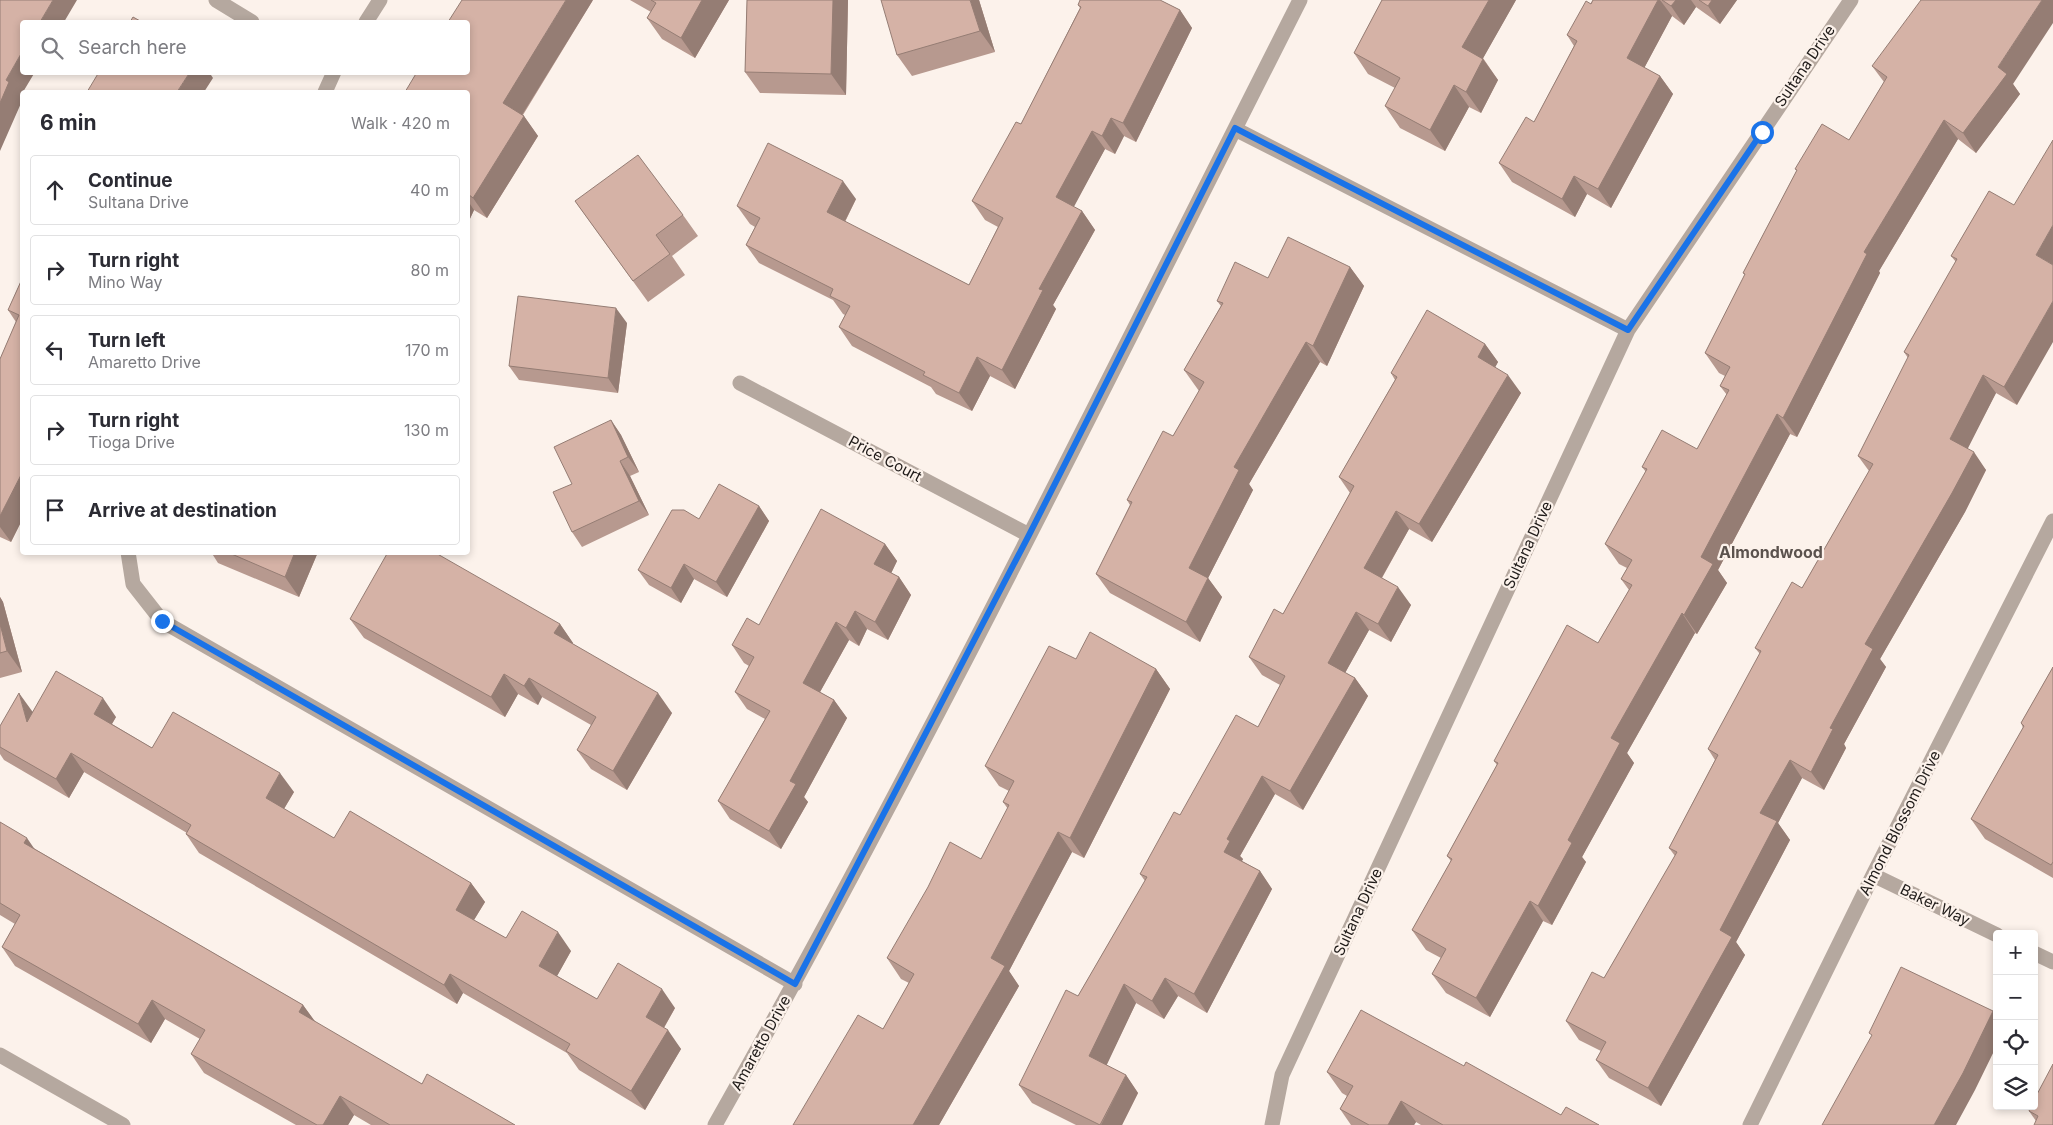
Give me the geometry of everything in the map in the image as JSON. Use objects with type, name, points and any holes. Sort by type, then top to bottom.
[{"type":"street","points":[[216,0],[249,20]]},
{"type":"street","points":[[367,20],[380,0]]},
{"type":"street","name":"Amaretto Drive","points":[[715,1125],[795,984],[1029,535],[1300,0]]},
{"type":"street","name":"Sultana Drive","points":[[1272,1125],[1282,1074],[1628,330],[1851,0]]},
{"type":"street","points":[[326,90],[331,75]]},
{"type":"street","points":[[1235,128],[1628,330]]},
{"type":"street","name":"Price Court","points":[[740,383],[1029,535]]},
{"type":"street","name":"Almond Blossom Drive","points":[[1750,1125],[1873,876],[2053,522]]},
{"type":"street","points":[[128,555],[133,584],[162,621],[795,984]]},
{"type":"street","name":"Baker Way","points":[[1873,876],[1993,933]]},
{"type":"street","points":[[2038,955],[2053,962]]},
{"type":"street","points":[[0,1055],[123,1125]]},
{"type":"building","points":[[0,0],[53,0],[41,20],[20,20],[20,56],[6,80],[9,82],[0,103]]},
{"type":"building","points":[[462,0],[566,0],[503,103],[524,116],[473,198],[470,196],[470,90],[406,90],[415,75],[470,75],[470,20],[449,20]]},
{"type":"building","points":[[651,0],[702,0],[681,38],[647,18],[656,3]]},
{"type":"building","points":[[747,0],[833,0],[831,74],[745,72]]},
{"type":"building","points":[[881,0],[970,0],[980,31],[897,55]]},
{"type":"building","points":[[1080,0],[1160,0],[1180,10],[1123,123],[1111,118],[1102,136],[1092,131],[1056,197],[1082,211],[1039,289],[1043,290],[1002,370],[977,357],[959,393],[923,375],[925,372],[839,327],[850,306],[830,296],[833,289],[746,245],[760,218],[737,206],[768,143],[843,181],[827,212],[969,285],[1003,218],[972,201],[1016,122],[1021,124],[1081,7],[1078,5]]},
{"type":"building","points":[[1382,0],[1489,0],[1462,47],[1483,59],[1466,92],[1454,85],[1430,130],[1385,106],[1400,78],[1354,53]]},
{"type":"building","points":[[1593,0],[1658,0],[1627,58],[1660,76],[1598,189],[1574,176],[1562,199],[1499,163],[1526,117],[1534,122],[1577,41],[1567,35],[1586,1],[1591,4]]},
{"type":"building","points":[[1662,0],[1676,0],[1671,6]]},
{"type":"building","points":[[1699,0],[1712,0],[1708,6]]},
{"type":"building","points":[[1921,0],[2042,0],[1998,67],[2007,74],[1963,133],[1944,120],[1864,252],[1867,254],[1783,418],[1777,414],[1701,557],[1713,564],[1684,615],[1682,613],[1611,738],[1620,743],[1568,840],[1572,843],[1538,906],[1530,901],[1476,998],[1432,974],[1446,949],[1412,930],[1452,859],[1447,856],[1498,763],[1494,761],[1567,625],[1598,643],[1632,585],[1621,579],[1632,560],[1605,544],[1647,469],[1642,467],[1662,430],[1697,449],[1729,390],[1720,386],[1730,367],[1705,353],[1745,274],[1743,273],[1797,170],[1795,169],[1822,124],[1849,140],[1887,77],[1872,66]]},
{"type":"building","points":[[97,75],[188,75],[178,90],[88,90]]},
{"type":"building","points":[[2053,140],[2053,225],[2036,255],[2053,265],[2053,301],[2004,387],[1983,375],[1950,439],[1974,452],[1865,644],[1873,649],[1830,728],[1833,729],[1811,772],[1790,760],[1760,813],[1777,821],[1720,930],[1732,937],[1648,1088],[1596,1060],[1606,1042],[1566,1021],[1592,972],[1604,978],[1677,852],[1669,848],[1718,755],[1708,749],[1761,651],[1755,648],[1792,582],[1802,588],[1873,464],[1858,456],[1909,355],[1904,352],[1957,259],[1951,256],[1989,191],[2014,205]]},
{"type":"building","points":[[638,155],[683,215],[656,235],[670,254],[633,281],[575,201]]},
{"type":"building","points":[[1288,237],[1350,267],[1313,346],[1306,342],[1234,467],[1239,470],[1189,568],[1208,578],[1186,622],[1096,574],[1132,502],[1127,500],[1163,431],[1173,436],[1204,382],[1184,370],[1223,303],[1217,301],[1235,262],[1268,278]]},
{"type":"building","points":[[20,283],[20,477],[0,516],[0,359],[19,315],[8,310]]},
{"type":"building","points":[[518,296],[616,308],[608,378],[509,366]]},
{"type":"building","points":[[1427,310],[1485,344],[1478,357],[1508,375],[1419,524],[1396,511],[1364,568],[1398,587],[1378,624],[1356,612],[1328,663],[1355,678],[1290,791],[1262,776],[1227,839],[1230,841],[1224,852],[1260,871],[1194,994],[1165,978],[1152,1001],[1124,984],[1089,1056],[1126,1075],[1100,1125],[1019,1085],[1066,990],[1078,996],[1147,877],[1140,874],[1174,812],[1180,815],[1236,715],[1258,727],[1285,676],[1249,657],[1274,609],[1283,614],[1354,486],[1339,477],[1397,377],[1391,373]]},
{"type":"building","points":[[611,420],[628,457],[620,461],[639,501],[572,532],[553,492],[572,484],[554,447]]},
{"type":"building","points":[[719,484],[759,506],[716,582],[684,564],[671,588],[638,570],[672,510],[684,510],[699,519]]},
{"type":"building","points":[[821,509],[885,544],[874,564],[899,577],[875,622],[855,611],[846,628],[836,622],[803,683],[834,700],[790,781],[796,784],[769,831],[718,801],[770,711],[735,692],[754,657],[732,645],[747,618],[759,625]]},
{"type":"building","points":[[234,555],[294,555],[285,577]]},
{"type":"building","points":[[386,555],[439,555],[560,624],[554,633],[658,693],[613,771],[577,750],[596,717],[529,678],[524,686],[504,674],[491,697],[350,619]]},
{"type":"building","points":[[0,624],[7,651],[0,653]]},
{"type":"building","points":[[1090,632],[1156,669],[1070,838],[1058,832],[991,958],[1005,966],[913,1125],[793,1125],[858,1015],[883,1029],[914,974],[887,958],[928,887],[950,842],[981,859],[1009,805],[1003,802],[1014,781],[985,766],[1049,646],[1076,659]]},
{"type":"building","points":[[2053,667],[2053,862],[2051,865],[1971,819],[2024,726],[2021,723]]},
{"type":"building","points":[[56,671],[103,698],[94,714],[152,748],[173,712],[280,773],[266,798],[334,838],[350,811],[471,883],[456,910],[506,938],[522,911],[558,932],[539,966],[597,999],[618,963],[662,989],[646,1017],[668,1030],[631,1091],[566,1051],[570,1044],[450,974],[444,985],[186,834],[191,825],[71,753],[56,779],[0,747],[0,726],[19,693],[27,722]]},
{"type":"building","points":[[0,822],[27,838],[24,843],[303,1005],[299,1012],[422,1084],[427,1074],[515,1125],[390,1125],[340,1096],[323,1125],[317,1125],[191,1054],[205,1030],[152,1000],[138,1024],[2,947],[20,915],[0,903]]},
{"type":"building","points":[[1901,967],[1993,1011],[1963,1073],[1934,1125],[1822,1125],[1872,1035],[1869,1033]]},
{"type":"building","points":[[1361,1010],[1464,1066],[1466,1062],[1561,1115],[1566,1107],[1599,1125],[1443,1125],[1401,1101],[1388,1125],[1369,1125],[1340,1109],[1353,1086],[1327,1072]]},
{"type":"building","points":[[2053,1064],[2053,1125],[2034,1125],[2038,1116],[2029,1111],[2038,1110],[2038,1092]]},
{"type":"district","name":"Almondwood","points":[[1771,552]]},
{"type":"route","points":[[162,621],[795,984],[1029,535],[1235,128],[1628,330],[1762,132]]}]
